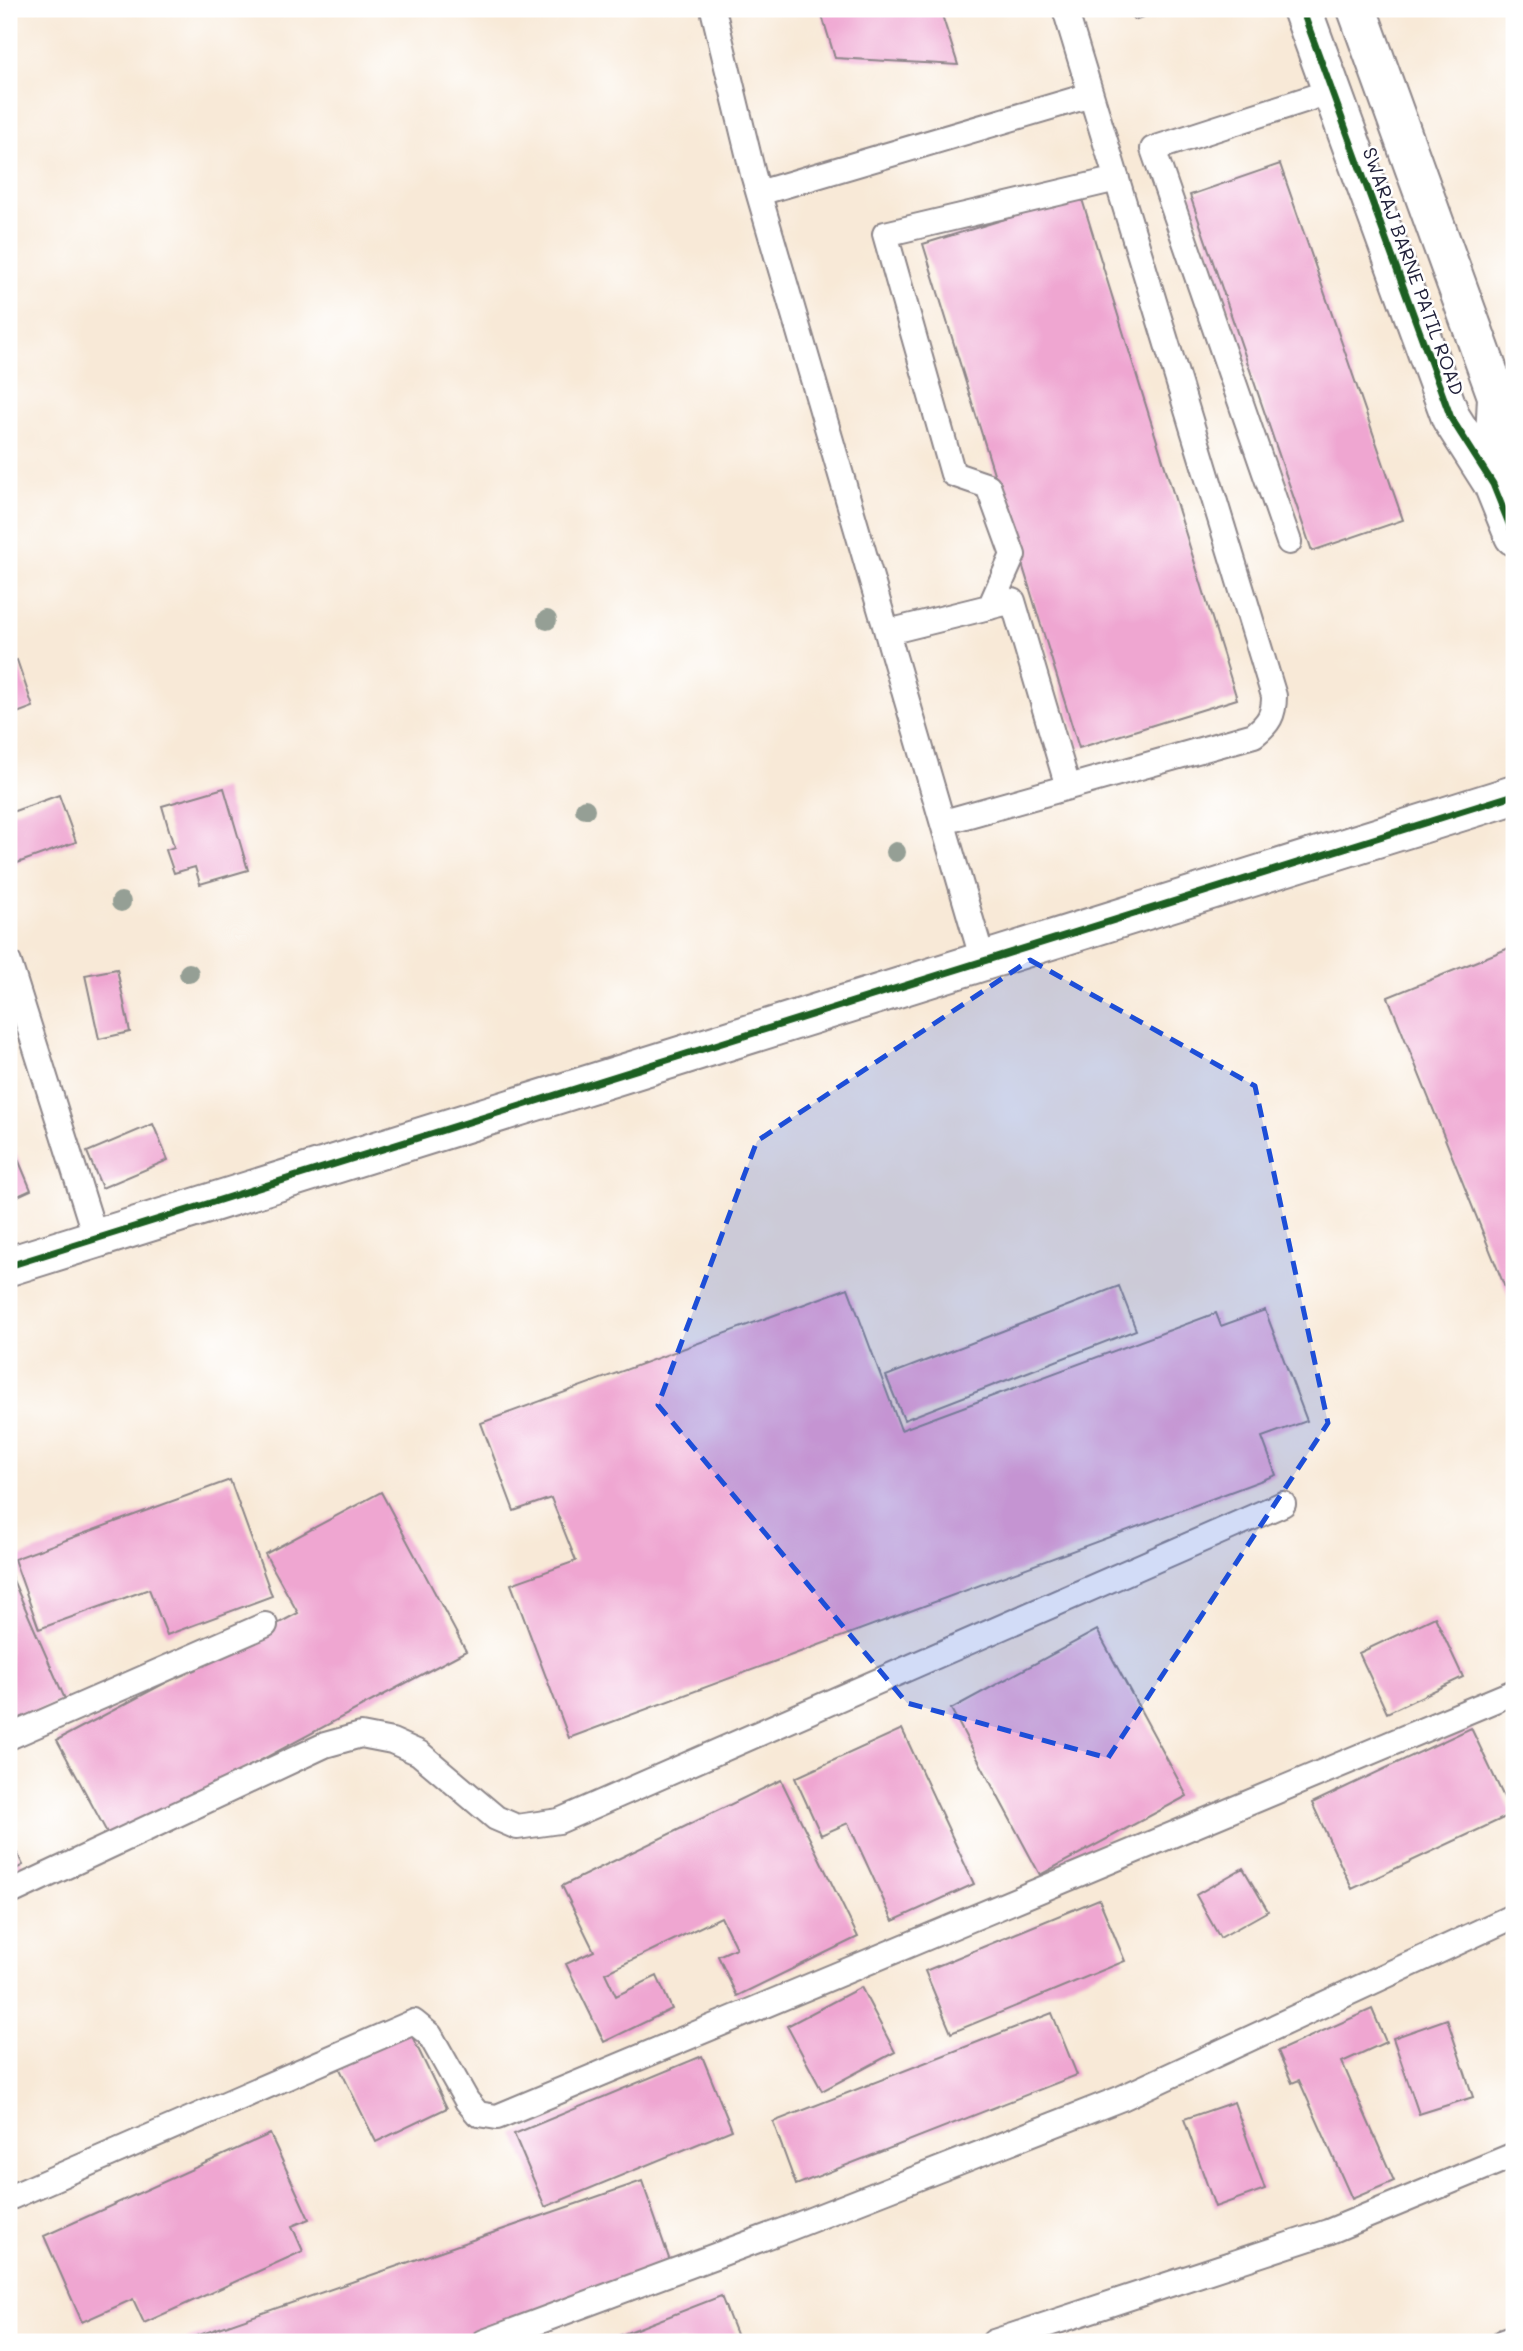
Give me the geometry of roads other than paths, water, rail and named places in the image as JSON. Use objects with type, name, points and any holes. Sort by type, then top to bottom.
[{"type":"street","name":"SWARAJ BARNE PATIL ROAD","points":[[1302,9],[1451,418],[1493,484],[1514,536]]},
{"type":"street","name":"SWARAJ BARNE PATIL ROAD","points":[[1357,9],[1497,396],[1493,484]]},
{"type":"street","points":[[9,1266],[1514,795]]},
{"type":"lane","points":[[713,9],[759,194],[984,961]]},
{"type":"lane","points":[[944,822],[1254,735],[1268,725],[1274,711],[1274,696],[1065,9]]},
{"type":"lane","points":[[1289,542],[1153,149],[1332,91]]},
{"type":"lane","points":[[759,194],[1091,95]]},
{"type":"lane","points":[[990,607],[1013,555],[988,486],[953,474],[885,234],[1117,179]]},
{"type":"lane","points":[[888,632],[1013,601],[1068,787]]},
{"type":"lane","points":[[9,964],[96,1239]]},
{"type":"lane","points":[[9,1893],[325,1745],[361,1735],[392,1741],[419,1753],[496,1818],[517,1827],[559,1821],[1283,1504]]},
{"type":"lane","points":[[9,1737],[265,1625]]},
{"type":"lane","points":[[9,2198],[414,2022],[430,2035],[472,2108],[478,2114],[497,2117],[1514,1692]]},
{"type":"lane","points":[[484,2342],[790,2228],[1122,2098],[1514,1916]]},
{"type":"lane","points":[[994,2342],[1328,2232],[1514,2155]]},
{"type":"lane","points":[[1503,2342],[1514,2338]]}]
